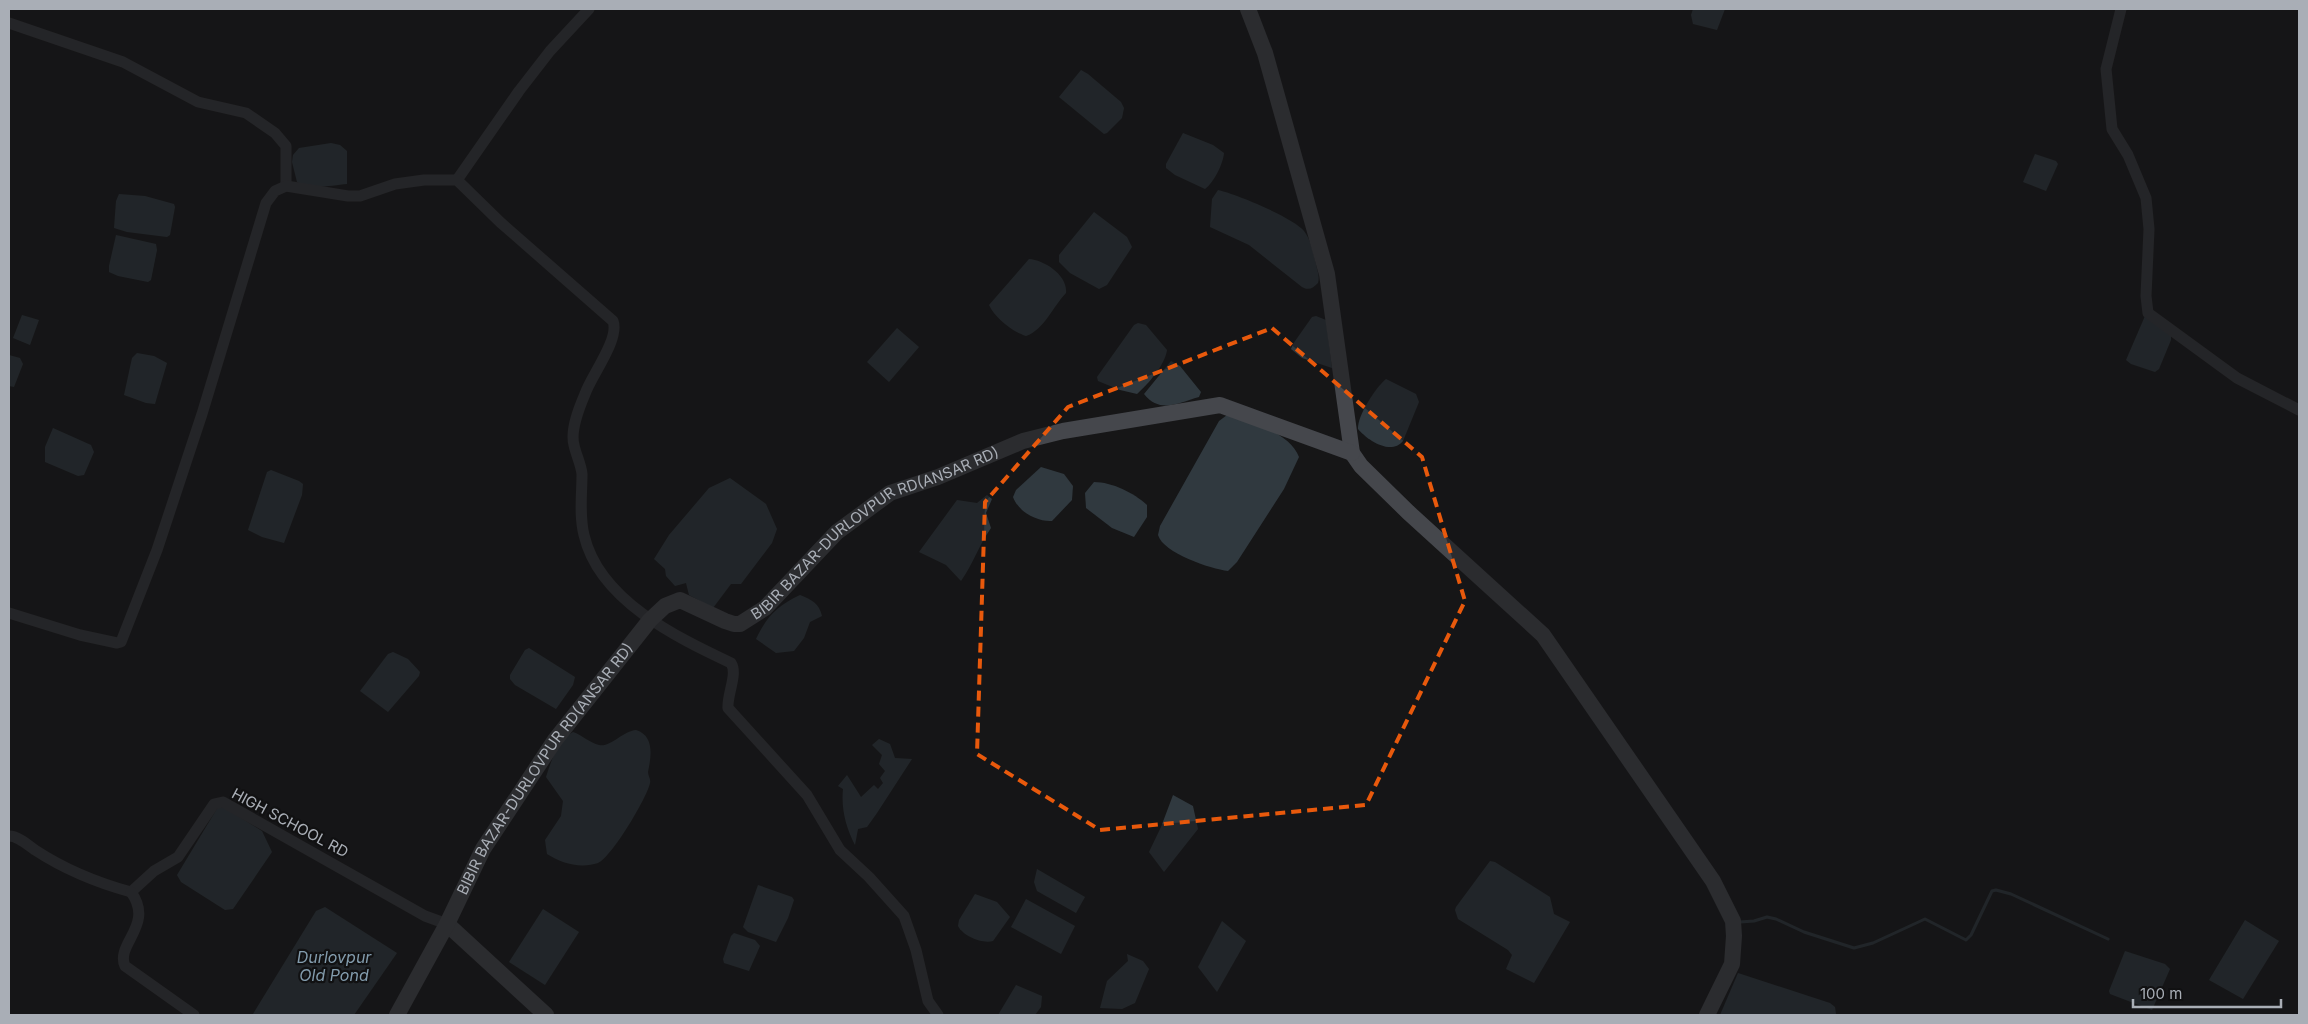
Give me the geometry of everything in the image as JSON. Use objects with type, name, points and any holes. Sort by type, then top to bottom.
[{"type":"street","points":[[457,180],[537,67],[589,9]]},
{"type":"street","points":[[1248,9],[1267,63],[1327,274],[1352,452],[1361,466],[1408,512],[1543,635],[1713,880],[1734,921],[1734,936],[1732,964],[1708,1015]]},
{"type":"street","points":[[2121,9],[2106,69],[2112,128],[2128,155],[2146,198],[2149,229],[2146,296],[2148,313],[2237,378],[2299,410]]},
{"type":"street","points":[[9,23],[123,62],[198,102],[246,114],[275,133],[286,146],[286,186]]},
{"type":"street","points":[[9,613],[80,635],[117,643],[121,642],[157,550],[199,423],[266,203],[275,191],[286,186],[348,196],[360,196],[395,184],[424,180],[457,180],[500,222],[613,321],[613,337],[585,393],[574,426],[573,443],[582,471],[581,518],[587,545],[607,580],[621,596],[650,620],[731,663],[734,672],[727,697],[728,708],[807,795],[840,850],[869,877],[904,916],[916,950],[928,1001],[938,1015]]},
{"type":"street","name":"BIBIR BAZAR-DURLOVPUR RD(ANSAR RD)","points":[[397,1015],[447,924],[484,849],[555,740],[650,620],[665,606],[680,600],[725,621],[740,624],[765,608],[837,532],[890,493],[938,477],[1023,441],[1063,431],[1220,405],[1352,452]]},
{"type":"street","name":"HIGH SCHOOL RD","points":[[131,892],[154,871],[178,857],[214,804],[223,802],[425,916],[447,924]]},
{"type":"street","points":[[9,836],[69,869],[131,892],[137,900],[140,915],[124,957],[125,966],[194,1015]]},
{"type":"street","points":[[447,924],[546,1015]]},
{"type":"highlighted area","points":[[1272,328],[1422,457],[1465,601],[1366,805],[1100,830],[977,754],[985,502],[1068,407]]},
{"type":"water","points":[[1693,9],[1725,9],[1717,30],[1693,24],[1691,15]]},
{"type":"water","points":[[1081,70],[1121,102],[1124,108],[1122,118],[1107,133],[1104,134],[1059,97]]},
{"type":"water","points":[[1183,133],[1213,145],[1224,153],[1218,172],[1205,189],[1175,175],[1166,168],[1166,164]]},
{"type":"water","points":[[331,143],[340,145],[347,151],[347,184],[315,187],[302,185],[297,182],[292,162],[293,155],[299,148]]},
{"type":"water","points":[[2035,154],[2056,161],[2058,164],[2046,191],[2023,182]]},
{"type":"water","points":[[1218,190],[1277,213],[1304,231],[1313,251],[1319,278],[1318,283],[1307,289],[1302,287],[1249,245],[1210,227],[1212,199]]},
{"type":"water","points":[[119,194],[145,196],[174,204],[170,235],[167,237],[127,232],[114,228],[116,201]]},
{"type":"water","points":[[1094,212],[1127,237],[1132,247],[1107,285],[1099,289],[1070,273],[1059,262],[1059,255]]},
{"type":"water","points":[[116,235],[156,244],[157,250],[151,280],[148,282],[118,276],[109,272]]},
{"type":"water","points":[[1029,259],[1048,265],[1054,270],[1063,280],[1066,286],[1066,293],[1043,323],[1026,336],[1005,324],[995,315],[989,305]]},
{"type":"water","points":[[22,315],[39,320],[30,345],[13,338]]},
{"type":"water","points":[[1316,316],[1326,320],[1332,368],[1302,358],[1291,349],[1312,317]]},
{"type":"water","points":[[2145,316],[2171,333],[2171,340],[2159,369],[2155,372],[2131,364],[2126,360]]},
{"type":"water","points":[[1138,323],[1146,325],[1167,350],[1160,368],[1137,394],[1120,390],[1098,381],[1097,377],[1134,325]]},
{"type":"water","points":[[897,328],[919,347],[889,382],[867,362]]},
{"type":"water","points":[[137,353],[154,356],[167,363],[155,404],[146,403],[124,395],[132,358]]},
{"type":"water","points":[[9,355],[20,358],[23,364],[14,387],[9,386]]},
{"type":"water","points":[[1171,361],[1180,366],[1201,392],[1199,397],[1177,404],[1163,405],[1156,404],[1144,394]]},
{"type":"water","points":[[1386,379],[1416,394],[1419,402],[1403,441],[1392,447],[1386,447],[1373,442],[1358,429],[1368,402],[1377,388]]},
{"type":"water","points":[[1227,415],[1268,429],[1287,441],[1299,457],[1284,489],[1237,562],[1228,571],[1211,567],[1178,554],[1162,542],[1158,535],[1160,526],[1219,421]]},
{"type":"water","points":[[53,428],[91,445],[94,452],[84,475],[78,476],[45,462],[45,447]]},
{"type":"water","points":[[1041,467],[1064,474],[1073,486],[1072,500],[1052,521],[1041,520],[1029,515],[1019,507],[1013,497],[1016,490]]},
{"type":"water","points":[[271,470],[303,484],[302,495],[284,543],[262,537],[248,530],[267,472]]},
{"type":"water","points":[[730,478],[766,504],[777,529],[772,543],[741,584],[731,584],[713,608],[689,595],[686,583],[675,586],[666,576],[665,569],[654,559],[669,535],[709,488]]},
{"type":"water","points":[[1094,482],[1101,482],[1122,489],[1136,496],[1147,505],[1147,517],[1134,537],[1112,528],[1086,508],[1085,493]]},
{"type":"water","points":[[987,495],[992,499],[986,513],[991,528],[961,581],[946,565],[919,552],[957,500],[977,503]]},
{"type":"water","points":[[800,595],[814,602],[822,616],[810,622],[804,638],[794,651],[776,653],[756,639],[764,624],[774,612],[785,603]]},
{"type":"water","points":[[529,648],[575,677],[573,685],[556,709],[515,685],[510,679],[510,675],[525,650]]},
{"type":"water","points":[[393,652],[408,659],[420,672],[419,676],[388,712],[360,691],[388,654]]},
{"type":"water","points":[[636,730],[642,733],[649,742],[651,754],[648,772],[650,783],[628,827],[604,859],[598,863],[591,865],[571,864],[547,854],[545,840],[561,816],[563,801],[546,777],[553,758],[563,740],[573,732],[596,744],[603,745]]},
{"type":"water","points":[[879,739],[890,744],[895,758],[912,759],[867,827],[858,829],[855,845],[845,818],[843,789],[838,786],[847,775],[861,797],[874,785],[878,789],[883,783],[880,778],[885,771],[879,764],[882,755],[872,745]]},
{"type":"water","points":[[1173,795],[1193,806],[1198,829],[1164,872],[1149,852]]},
{"type":"water","points":[[218,807],[225,808],[262,831],[272,852],[233,909],[225,910],[181,882],[177,875]]},
{"type":"water","points":[[1490,861],[1495,862],[1550,897],[1554,914],[1570,922],[1534,983],[1506,969],[1512,955],[1508,950],[1458,919],[1456,907]]},
{"type":"water","points":[[1037,869],[1085,897],[1076,913],[1037,891],[1034,882]]},
{"type":"water","points":[[758,885],[792,897],[794,900],[788,918],[776,942],[748,932],[743,927]]},
{"type":"water","points":[[975,894],[997,902],[1010,917],[993,941],[989,942],[973,938],[960,930],[958,926],[959,920]]},
{"type":"water","points":[[1026,899],[1075,926],[1061,954],[1011,927]]},
{"type":"water","name":"Durlovpur Old Pond","points":[[325,907],[397,953],[354,1015],[253,1014],[316,911]]},
{"type":"water","points":[[543,909],[579,932],[545,985],[509,962]]},
{"type":"water","points":[[2245,920],[2279,941],[2243,999],[2209,980]]},
{"type":"water","points":[[1222,921],[1246,941],[1217,992],[1198,967]]},
{"type":"water","points":[[734,933],[755,940],[760,946],[749,971],[724,963],[723,959],[731,936]]},
{"type":"water","points":[[2125,951],[2165,964],[2170,969],[2152,1010],[2110,994],[2109,991]]},
{"type":"water","points":[[1127,954],[1143,961],[1149,969],[1135,1003],[1122,1009],[1100,1008],[1107,981],[1128,961]]},
{"type":"water","points":[[1738,973],[1830,1003],[1835,1007],[1836,1014],[1720,1015]]},
{"type":"water","points":[[1016,985],[1042,996],[1041,1007],[1035,1015],[998,1015]]},
{"type":"waterway","points":[[1740,922],[1754,921],[1767,917],[1776,919],[1804,932],[1854,948],[1873,943],[1925,919],[1966,940],[1971,935],[1992,891],[1996,890],[2011,894],[2108,939]]}]
